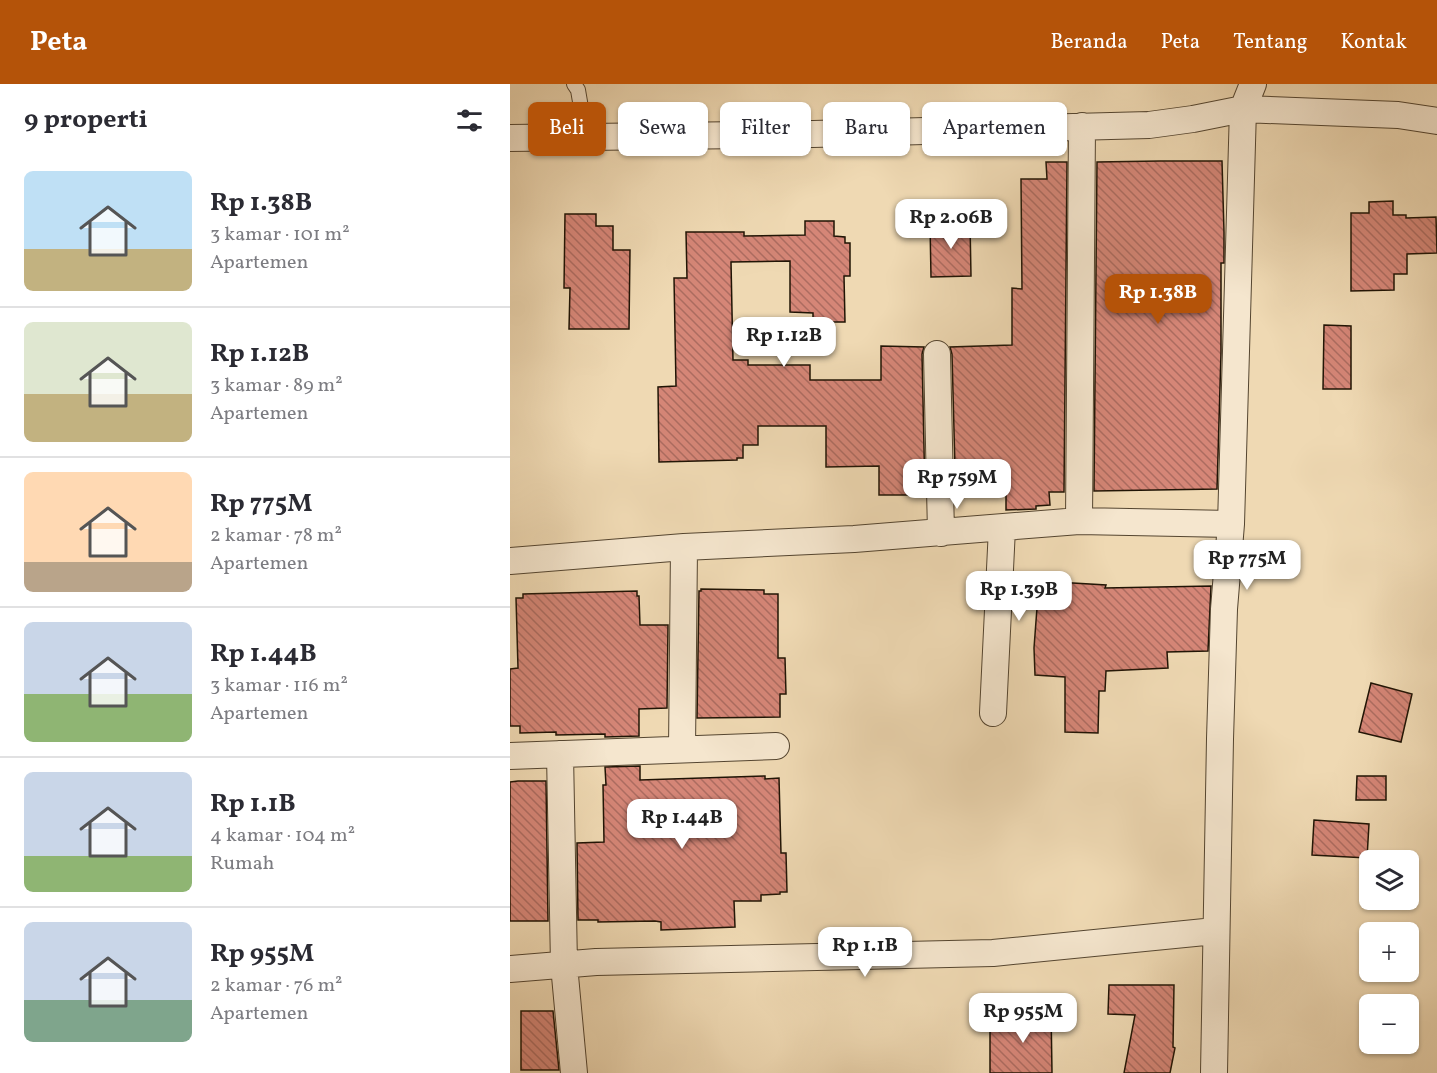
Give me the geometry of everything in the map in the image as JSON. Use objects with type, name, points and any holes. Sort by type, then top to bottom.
[{"type":"street","points":[[1214,1073],[1215,931],[1224,632],[1231,524],[1243,109],[1252,84]]},
{"type":"street","points":[[606,137],[1149,125],[1243,109],[1398,115],[1437,122]]},
{"type":"street","points":[[1079,521],[1082,126]]},
{"type":"street","points":[[510,138],[528,138]]},
{"type":"street","points":[[938,354],[941,533]]},
{"type":"street","points":[[510,561],[941,533],[1079,521],[1231,524]]},
{"type":"street","points":[[993,713],[1002,528]]},
{"type":"street","points":[[682,749],[684,548]]},
{"type":"street","points":[[510,756],[776,746]]},
{"type":"street","points":[[560,754],[564,965],[574,1073]]},
{"type":"street","points":[[510,969],[596,962],[993,953],[1215,931]]},
{"type":"lane","points":[[574,84],[578,90],[580,102]]},
{"type":"building","points":[[1222,161],[1224,263],[1221,263],[1217,489],[1094,491],[1097,162]]},
{"type":"building","points":[[1046,162],[1067,162],[1064,492],[1049,492],[1050,505],[1036,506],[1036,509],[1006,510],[1006,468],[955,468],[950,347],[1012,345],[1012,288],[1022,289],[1021,179],[1047,179]]},
{"type":"building","points":[[1393,201],[1393,215],[1406,215],[1406,218],[1436,217],[1437,253],[1407,254],[1407,274],[1394,274],[1394,290],[1351,291],[1351,213],[1369,213],[1369,202]]},
{"type":"building","points":[[565,214],[596,214],[596,226],[613,226],[613,250],[630,250],[629,329],[569,329],[570,288],[564,288]]},
{"type":"building","points":[[805,221],[834,221],[834,236],[845,237],[845,243],[850,243],[850,276],[844,276],[845,322],[813,322],[813,313],[790,312],[790,261],[731,262],[733,360],[748,360],[748,365],[810,365],[810,380],[881,380],[881,346],[924,347],[922,354],[925,495],[879,495],[879,466],[826,467],[826,426],[758,426],[758,445],[743,445],[743,458],[737,458],[737,460],[659,462],[658,387],[676,386],[674,278],[687,278],[686,232],[744,232],[744,236],[805,235]]},
{"type":"building","points":[[970,223],[971,276],[931,277],[930,224]]},
{"type":"building","points":[[1324,325],[1351,326],[1351,389],[1323,389]]},
{"type":"building","points":[[1039,581],[1106,585],[1105,588],[1211,586],[1208,651],[1167,652],[1168,668],[1106,671],[1105,691],[1099,691],[1098,733],[1065,732],[1065,677],[1035,675],[1034,648]]},
{"type":"building","points":[[701,589],[764,590],[764,594],[778,594],[778,658],[785,658],[786,694],[780,694],[780,717],[697,718],[699,591]]},
{"type":"building","points":[[637,591],[640,625],[668,625],[667,708],[639,709],[639,736],[556,735],[556,732],[520,733],[520,726],[510,726],[510,669],[518,668],[516,598],[523,598],[523,594]]},
{"type":"building","points":[[1371,683],[1412,694],[1401,742],[1359,732]]},
{"type":"building","points":[[640,766],[640,780],[765,776],[765,779],[779,778],[781,853],[786,853],[787,892],[761,895],[761,901],[734,901],[735,927],[661,930],[661,922],[655,921],[578,920],[577,843],[604,842],[605,767]]},
{"type":"building","points":[[1357,776],[1386,776],[1386,800],[1356,800]]},
{"type":"building","points":[[546,781],[548,921],[510,921],[510,782]]},
{"type":"building","points":[[1314,820],[1369,824],[1367,850],[1359,850],[1359,858],[1312,855]]},
{"type":"building","points":[[1109,985],[1174,985],[1173,1047],[1175,1048],[1170,1073],[1124,1073],[1135,1015],[1108,1014]]},
{"type":"building","points":[[1014,1009],[1051,1009],[1052,1073],[990,1073],[990,1027],[1014,1027]]},
{"type":"building","points":[[521,1011],[553,1011],[559,1070],[521,1070]]}]
